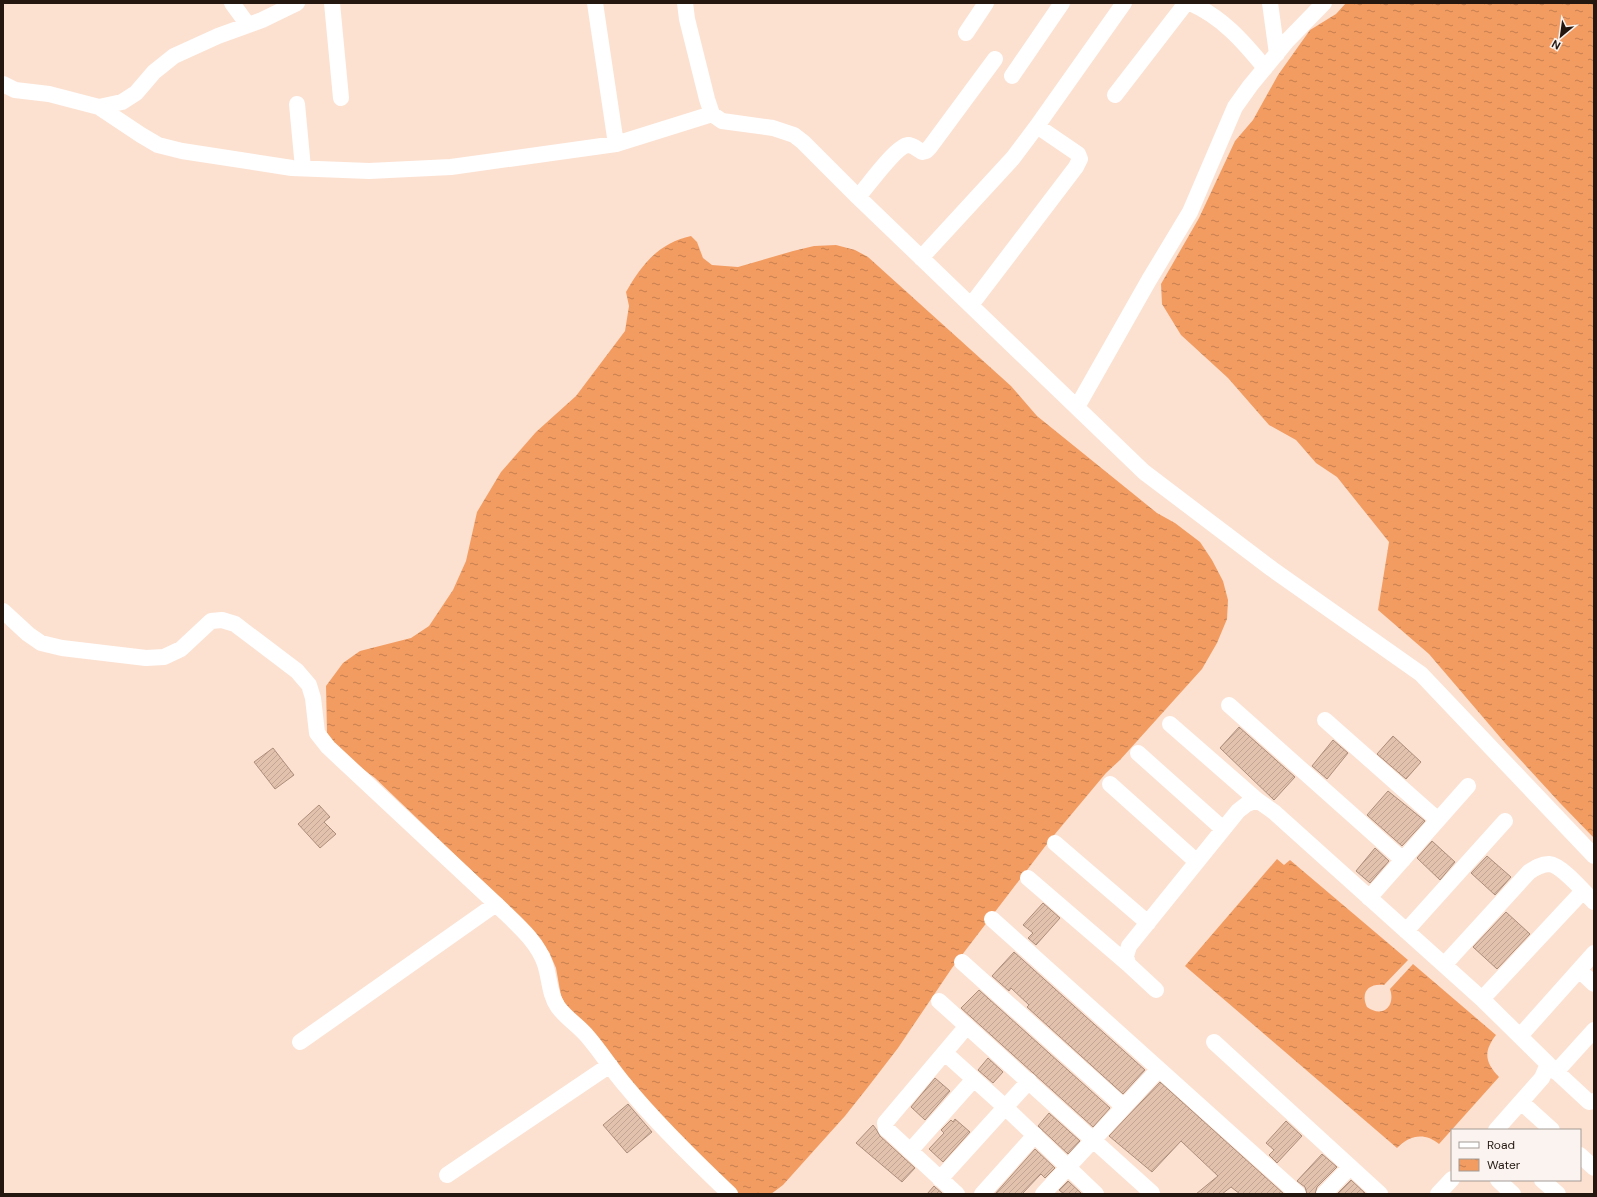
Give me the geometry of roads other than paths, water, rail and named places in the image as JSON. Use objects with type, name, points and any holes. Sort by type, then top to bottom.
[{"type":"street","points":[[232,3],[248,25]]},
{"type":"street","points":[[100,107],[122,102],[136,93],[154,72],[174,56],[297,3]]},
{"type":"street","points":[[332,3],[341,98]]},
{"type":"street","points":[[595,3],[616,144]]},
{"type":"street","points":[[685,3],[694,48],[712,114],[722,120],[773,128],[794,135],[803,142],[921,258],[1144,472],[1272,569],[1421,674],[1594,856]]},
{"type":"street","points":[[966,33],[986,3]]},
{"type":"street","points":[[1012,76],[1062,3]]},
{"type":"street","points":[[921,258],[1013,158],[1124,3]]},
{"type":"street","points":[[1115,95],[1186,3]]},
{"type":"street","points":[[1190,3],[1204,9],[1225,24],[1243,42],[1265,68]]},
{"type":"street","points":[[1270,3],[1277,54]]},
{"type":"street","points":[[1077,408],[1149,280],[1190,212],[1235,107],[1287,41],[1324,3]]},
{"type":"street","points":[[858,197],[892,155],[900,148],[906,145],[912,146],[922,152],[926,151],[930,147],[995,59]]},
{"type":"street","points":[[3,84],[16,90],[49,94],[100,107],[158,145],[182,151],[303,168],[368,171],[451,167],[616,144],[712,114]]},
{"type":"street","points":[[297,104],[303,168]]},
{"type":"street","points":[[971,306],[1076,167],[1080,159],[1078,154],[1037,126]]},
{"type":"street","points":[[3,611],[28,634],[41,643],[62,648],[146,658],[164,657],[181,649],[211,621],[222,620],[235,624],[297,671],[309,685],[313,698],[317,733],[328,747],[496,904],[537,947],[546,965],[550,991],[558,1006],[568,1018],[589,1037],[624,1084],[665,1130],[730,1194]]},
{"type":"street","points":[[1229,705],[1403,860]]},
{"type":"street","points":[[1325,720],[1438,820]]},
{"type":"street","points":[[1170,724],[1257,800],[1274,812],[1482,999],[1589,1102],[1594,1101]]},
{"type":"street","points":[[1138,753],[1223,829]]},
{"type":"street","points":[[1110,784],[1197,862]]},
{"type":"street","points":[[1369,898],[1468,786]]},
{"type":"street","points":[[1128,964],[1126,956],[1129,946],[1238,811],[1247,804],[1257,800]]},
{"type":"street","points":[[1406,931],[1505,821]]},
{"type":"street","points":[[1055,843],[1148,922]]},
{"type":"street","points":[[1444,965],[1529,872],[1540,866],[1550,864],[1562,871],[1588,897],[1482,999]]},
{"type":"street","points":[[1028,878],[1156,990]]},
{"type":"street","points":[[300,1042],[496,904]]},
{"type":"street","points":[[992,919],[1298,1194]]},
{"type":"street","points":[[1520,1036],[1594,953]]},
{"type":"street","points":[[962,962],[1124,1107]]},
{"type":"street","points":[[1579,970],[1594,984]]},
{"type":"street","points":[[939,1001],[1152,1193]]},
{"type":"street","points":[[957,1194],[886,1129],[885,1123],[967,1026]]},
{"type":"street","points":[[1497,1129],[1542,1078],[1594,1030]]},
{"type":"street","points":[[1214,1042],[1380,1194]]},
{"type":"street","points":[[945,1053],[1005,1107],[1096,1194]]},
{"type":"street","points":[[447,1175],[610,1065]]},
{"type":"street","points":[[1046,1193],[1068,1167],[1159,1069]]},
{"type":"street","points":[[910,1151],[974,1079]]},
{"type":"street","points":[[940,1179],[1029,1081]]},
{"type":"street","points":[[1521,1102],[1551,1129]]},
{"type":"street","points":[[982,1194],[1035,1136]]},
{"type":"street","points":[[1581,1156],[1594,1168]]},
{"type":"street","points":[[1324,1194],[1350,1167]]},
{"type":"street","points":[[1499,1181],[1513,1194]]},
{"type":"street","points":[[1543,1181],[1558,1194]]},
{"type":"water","points":[[1346,3],[1594,3],[1594,838],[1505,743],[1429,654],[1378,610],[1389,542],[1337,477],[1316,463],[1296,440],[1269,425],[1228,378],[1181,335],[1162,304],[1161,284],[1199,218],[1235,141],[1253,120],[1278,75],[1310,30],[1336,14]]},
{"type":"water","points":[[691,236],[697,242],[703,258],[712,265],[738,267],[814,246],[836,245],[855,250],[868,257],[1011,386],[1037,416],[1157,513],[1175,523],[1200,542],[1223,581],[1228,600],[1227,619],[1217,643],[1202,669],[1120,760],[1106,773],[1050,840],[952,968],[898,1048],[868,1087],[845,1116],[783,1185],[771,1194],[739,1194],[657,1113],[568,1009],[561,996],[556,968],[549,952],[496,894],[375,778],[335,748],[327,733],[326,686],[343,663],[360,651],[411,638],[429,626],[453,590],[466,561],[477,512],[501,472],[536,432],[576,396],[625,331],[629,306],[626,292],[638,272],[652,256],[661,249],[680,239]]},
{"type":"water","points":[[1277,859],[1284,865],[1290,860],[1408,960],[1384,985],[1374,985],[1367,990],[1365,993],[1365,1002],[1367,1007],[1378,1011],[1386,1009],[1391,1001],[1390,989],[1413,964],[1496,1035],[1489,1047],[1487,1057],[1488,1062],[1494,1072],[1499,1077],[1439,1144],[1428,1138],[1417,1137],[1407,1140],[1397,1148],[1185,966]]}]
